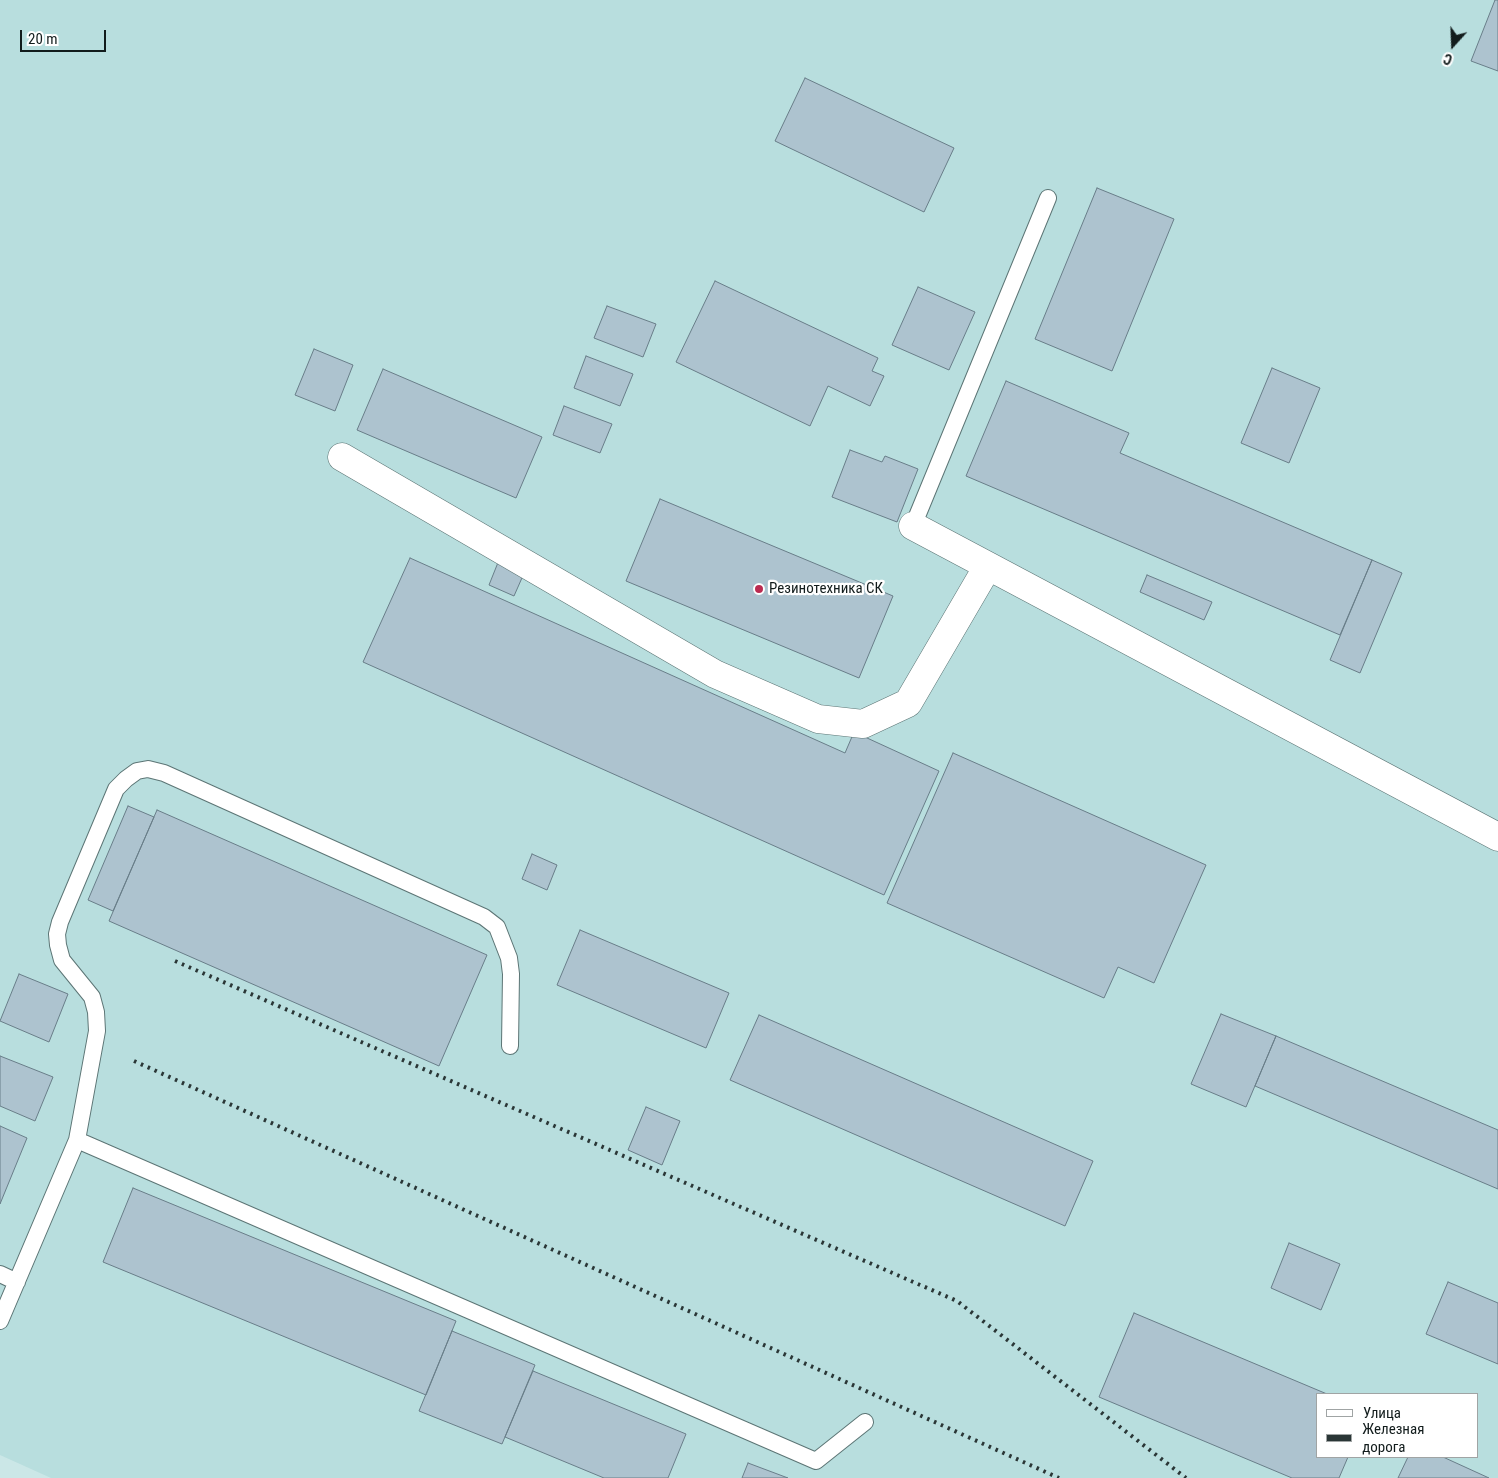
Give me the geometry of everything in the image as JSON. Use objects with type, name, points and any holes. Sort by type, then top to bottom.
[{"type":"street","points":[[342,458],[715,674],[818,719],[863,724],[908,703],[988,566]]},
{"type":"street","points":[[913,526],[1498,837]]},
{"type":"lane","points":[[913,526],[1048,198]]},
{"type":"lane","points":[[0,1321],[77,1140],[96,1031],[96,1012],[92,997],[62,960],[57,934],[60,922],[116,789],[137,772],[148,769],[164,774],[484,917],[497,927],[508,958],[511,974],[510,1046]]},
{"type":"lane","points":[[77,1140],[816,1462],[865,1422]]},
{"type":"lane","points":[[0,1274],[17,1282]]},
{"type":"shaded area","points":[[0,0],[1498,0],[1498,1478],[51,1478],[0,1455]]},
{"type":"building","points":[[1495,0],[1498,0],[1498,71],[1471,61]]},
{"type":"building","points":[[805,78],[954,148],[924,212],[775,141]]},
{"type":"building","points":[[1097,188],[1174,219],[1112,371],[1035,339]]},
{"type":"building","points":[[715,281],[878,358],[872,371],[884,376],[870,406],[828,386],[810,426],[676,362]]},
{"type":"building","points":[[918,287],[975,312],[949,370],[892,345]]},
{"type":"building","points":[[607,306],[656,324],[643,357],[594,338]]},
{"type":"building","points":[[314,349],[353,365],[335,411],[295,395]]},
{"type":"building","points":[[586,356],[633,374],[620,406],[574,388]]},
{"type":"building","points":[[1272,368],[1320,388],[1289,463],[1241,443]]},
{"type":"building","points":[[383,369],[542,437],[516,498],[357,430]]},
{"type":"building","points":[[1006,381],[1129,433],[1120,453],[1372,560],[1340,635],[966,476]]},
{"type":"building","points":[[564,406],[612,424],[600,453],[553,435]]},
{"type":"building","points":[[850,450],[882,462],[885,456],[918,469],[897,522],[832,497]]},
{"type":"building","name":"Резинотехника СК","points":[[660,499],[893,596],[859,678],[626,581]]},
{"type":"building","points":[[410,558],[845,753],[854,732],[939,771],[884,895],[363,662]]},
{"type":"building","points":[[499,560],[525,571],[514,596],[489,585]]},
{"type":"building","points":[[1372,560],[1402,573],[1360,673],[1330,660]]},
{"type":"building","points":[[1147,575],[1212,602],[1204,620],[1140,592]]},
{"type":"building","points":[[953,753],[1206,865],[1154,983],[1118,967],[1104,998],[887,903]]},
{"type":"building","points":[[128,806],[154,817],[113,911],[88,900]]},
{"type":"building","points":[[157,810],[487,955],[439,1066],[109,921]]},
{"type":"building","points":[[532,854],[557,865],[547,890],[522,879]]},
{"type":"building","points":[[580,930],[729,993],[706,1048],[557,985]]},
{"type":"building","points":[[19,974],[68,994],[49,1042],[0,1021]]},
{"type":"building","points":[[1221,1014],[1276,1036],[1246,1107],[1191,1084]]},
{"type":"building","points":[[759,1015],[1093,1161],[1065,1226],[730,1080]]},
{"type":"building","points":[[1276,1036],[1498,1130],[1498,1189],[1255,1086]]},
{"type":"building","points":[[0,1056],[53,1077],[35,1121],[0,1106]]},
{"type":"building","points":[[646,1107],[680,1121],[662,1165],[628,1150]]},
{"type":"building","points":[[0,1126],[27,1138],[0,1204]]},
{"type":"building","points":[[133,1188],[456,1321],[426,1395],[103,1262]]},
{"type":"building","points":[[1289,1243],[1340,1264],[1321,1310],[1271,1288]]},
{"type":"building","points":[[1448,1282],[1498,1303],[1498,1364],[1426,1334]]},
{"type":"building","points":[[1134,1313],[1325,1393],[1316,1393],[1316,1458],[1348,1458],[1339,1478],[1292,1478],[1099,1397]]},
{"type":"building","points":[[452,1331],[535,1365],[502,1444],[419,1411]]},
{"type":"building","points":[[533,1371],[686,1434],[668,1478],[604,1478],[505,1437]]},
{"type":"building","points":[[1408,1458],[1445,1458],[1489,1478],[1398,1478]]},
{"type":"building","points":[[748,1463],[788,1478],[742,1478]]},
{"type":"railway","points":[[175,961],[957,1301],[1186,1478]]},
{"type":"railway","points":[[134,1061],[1059,1478]]},
{"type":"place","name":"Резинотехника СК","points":[[759,589]]}]
